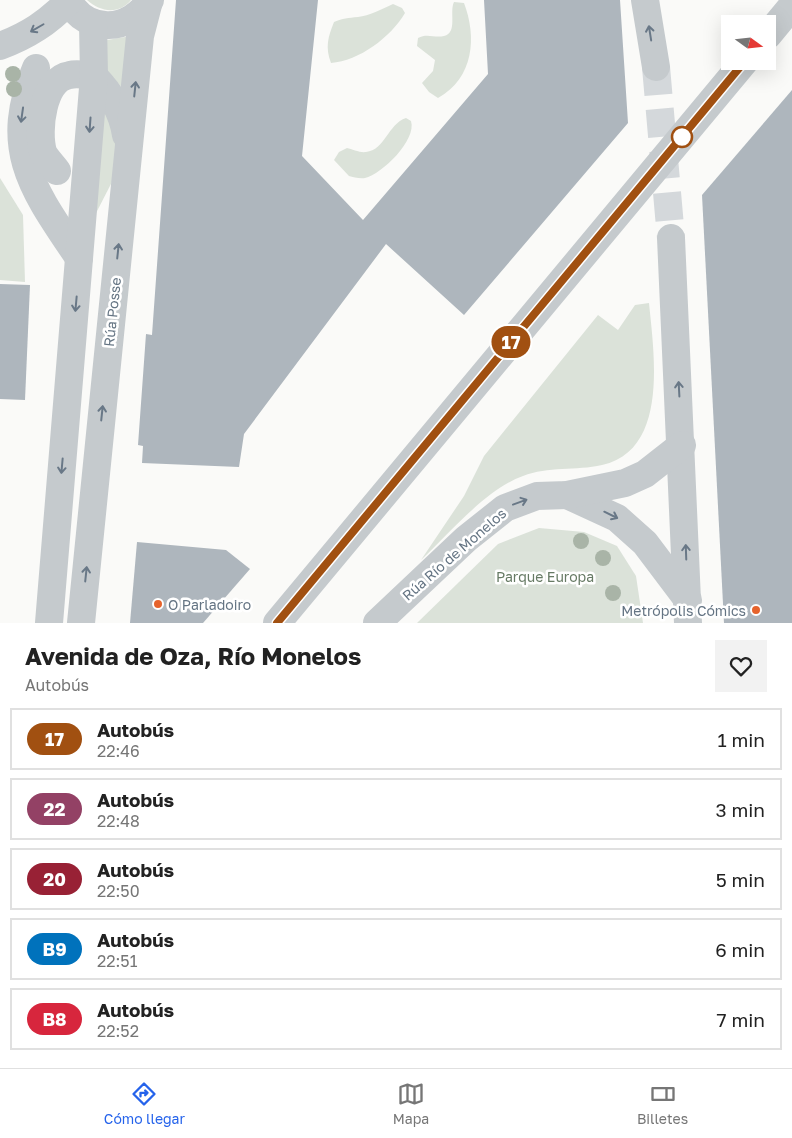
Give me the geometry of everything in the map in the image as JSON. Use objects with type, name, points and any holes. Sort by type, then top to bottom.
[{"type":"street","points":[[645,0],[656,67]]},
{"type":"street","points":[[0,46],[19,39],[49,21],[68,1],[75,11],[93,24],[119,25],[131,20],[150,1]]},
{"type":"street","name":"Rúa Posse","points":[[81,623],[140,36],[150,1]]},
{"type":"street","points":[[776,25],[792,6]]},
{"type":"street","points":[[49,623],[94,76],[93,24]]},
{"type":"street","points":[[36,68],[25,94],[21,122],[22,151],[34,186],[48,212],[80,258]]},
{"type":"street","points":[[276,623],[738,70]]},
{"type":"street","points":[[57,171],[44,155],[41,141],[41,119],[51,87],[69,74],[94,76],[111,94],[123,117],[128,153]]},
{"type":"street","name":"Rúa Río de Monelos","points":[[671,238],[682,444],[688,612]]},
{"type":"street","name":"Rúa Río de Monelos","points":[[377,623],[466,539],[505,508],[537,496],[567,495],[625,484],[646,474],[682,444]]},
{"type":"street","name":"Rúa Río de Monelos","points":[[567,495],[617,518],[644,543],[688,612]]},
{"type":"green space","points":[[87,0],[131,0],[121,8],[109,10],[98,7]]},
{"type":"green space","points":[[454,2],[464,3],[468,16],[471,43],[469,56],[459,80],[450,90],[438,98],[429,92],[422,83],[433,71],[435,60],[417,46],[418,38],[424,36],[444,36],[451,31]]},
{"type":"green space","points":[[393,4],[402,8],[405,13],[383,39],[363,53],[331,63],[328,42],[334,22],[367,15]]},
{"type":"green space","points":[[131,36],[126,92],[104,68],[107,40]]},
{"type":"green space","points":[[102,102],[120,150],[114,178],[92,221]]},
{"type":"green space","points":[[406,118],[411,121],[411,129],[404,146],[389,163],[372,175],[365,178],[349,176],[334,160],[339,152],[347,148],[364,152],[378,147],[395,126]]},
{"type":"green space","points":[[0,178],[23,215],[25,282],[0,280]]},
{"type":"green space","points":[[649,303],[653,348],[653,398],[648,421],[638,441],[623,456],[602,465],[542,471],[509,482],[482,501],[421,560],[464,496],[484,456],[598,315],[618,330],[635,305]]},
{"type":"green space","name":"Parque Europa","points":[[539,528],[584,532],[617,546],[636,576],[643,623],[417,623],[498,544]]},
{"type":"building","points":[[176,0],[318,0],[302,156],[363,220],[488,74],[484,0],[620,0],[628,123],[464,315],[386,244],[244,434],[239,467],[142,463],[143,446],[138,445],[146,334],[152,335]]},
{"type":"building","points":[[792,90],[792,623],[724,623],[702,195]]},
{"type":"building","points":[[0,284],[30,285],[25,400],[0,399]]},
{"type":"building","points":[[137,542],[226,550],[250,569],[203,623],[130,623]]},
{"type":"tunnel","points":[[656,67],[671,238]]},
{"type":"bus line","name":"17","points":[[277,623],[737,70]]},
{"type":"place","name":"O Parladoiro","points":[[158,604]]},
{"type":"place","name":"Metrópolis Cómics","points":[[756,610]]}]
